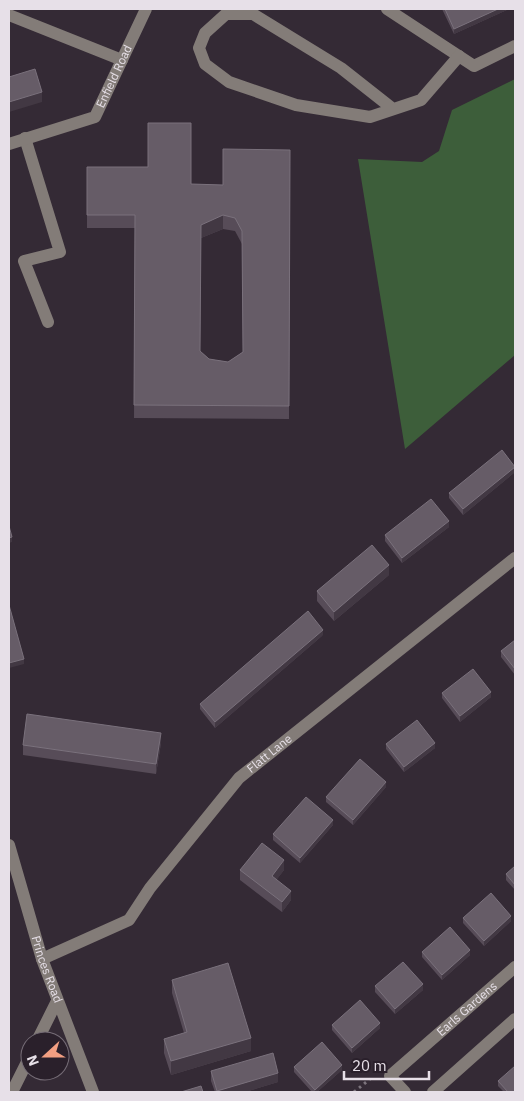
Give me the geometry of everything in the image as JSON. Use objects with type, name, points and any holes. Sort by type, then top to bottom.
[{"type":"street","name":"Enfield Road","points":[[9,144],[95,117],[146,9]]},
{"type":"street","points":[[386,9],[474,66],[515,46]]},
{"type":"street","points":[[393,109],[342,68],[253,14],[226,14],[205,33],[199,48],[205,64],[229,82],[296,105],[370,117],[421,100],[459,56]]},
{"type":"street","points":[[9,16],[122,60]]},
{"type":"street","points":[[25,138],[60,252],[24,261],[48,322]]},
{"type":"street","name":"Flatt Lane","points":[[42,959],[129,920],[156,881],[239,778],[515,558]]},
{"type":"street","name":"Princes Road","points":[[9,845],[42,959],[93,1092]]},
{"type":"street","name":"Earls Gardens","points":[[405,1092],[390,1076],[515,967]]},
{"type":"street","points":[[42,1031],[57,1001]]},
{"type":"street","points":[[434,1092],[515,1019]]},
{"type":"street","points":[[12,1092],[20,1076]]},
{"type":"green space","points":[[515,79],[515,355],[405,449],[358,159],[422,162],[439,151],[452,110]]},
{"type":"building","points":[[445,9],[498,9],[454,29]]},
{"type":"building","points":[[35,69],[42,92],[9,102],[9,77]]},
{"type":"building","points":[[148,123],[191,123],[191,184],[223,185],[223,149],[290,150],[289,406],[134,405],[135,215],[87,215],[87,167],[148,167]],"holes":[[[223,215],[235,218],[242,231],[243,352],[228,362],[209,359],[200,351],[201,225]]]},
{"type":"building","points":[[502,450],[515,467],[463,509],[449,493]]},
{"type":"building","points":[[431,499],[449,521],[402,558],[385,535]]},
{"type":"building","points":[[9,526],[12,537],[9,538]]},
{"type":"building","points":[[372,545],[389,565],[334,612],[317,591]]},
{"type":"building","points":[[9,605],[24,659],[9,663]]},
{"type":"building","points":[[308,611],[323,630],[215,722],[200,704]]},
{"type":"building","points":[[515,640],[515,669],[501,651]]},
{"type":"building","points":[[473,669],[491,692],[460,716],[442,693]]},
{"type":"building","points":[[27,714],[161,733],[156,764],[23,745]]},
{"type":"building","points":[[417,720],[435,743],[404,767],[386,744]]},
{"type":"building","points":[[360,759],[386,782],[353,820],[326,797]]},
{"type":"building","points":[[306,797],[333,820],[300,858],[273,834]]},
{"type":"building","points":[[262,843],[284,860],[272,876],[291,891],[282,902],[240,870]]},
{"type":"building","points":[[515,866],[515,885],[506,874]]},
{"type":"building","points":[[491,893],[511,916],[484,941],[463,918]]},
{"type":"building","points":[[450,927],[470,950],[442,975],[422,952]]},
{"type":"building","points":[[403,962],[423,984],[395,1009],[375,986]]},
{"type":"building","points":[[228,963],[251,1038],[171,1061],[164,1039],[187,1032],[172,980]]},
{"type":"building","points":[[360,1000],[380,1023],[352,1048],[332,1025]]},
{"type":"building","points":[[322,1042],[342,1065],[315,1090],[294,1067]]},
{"type":"building","points":[[273,1053],[278,1073],[217,1091],[211,1071]]},
{"type":"building","points":[[515,1066],[515,1092],[508,1092],[498,1081]]},
{"type":"building","points":[[201,1086],[203,1092],[181,1092]]}]
